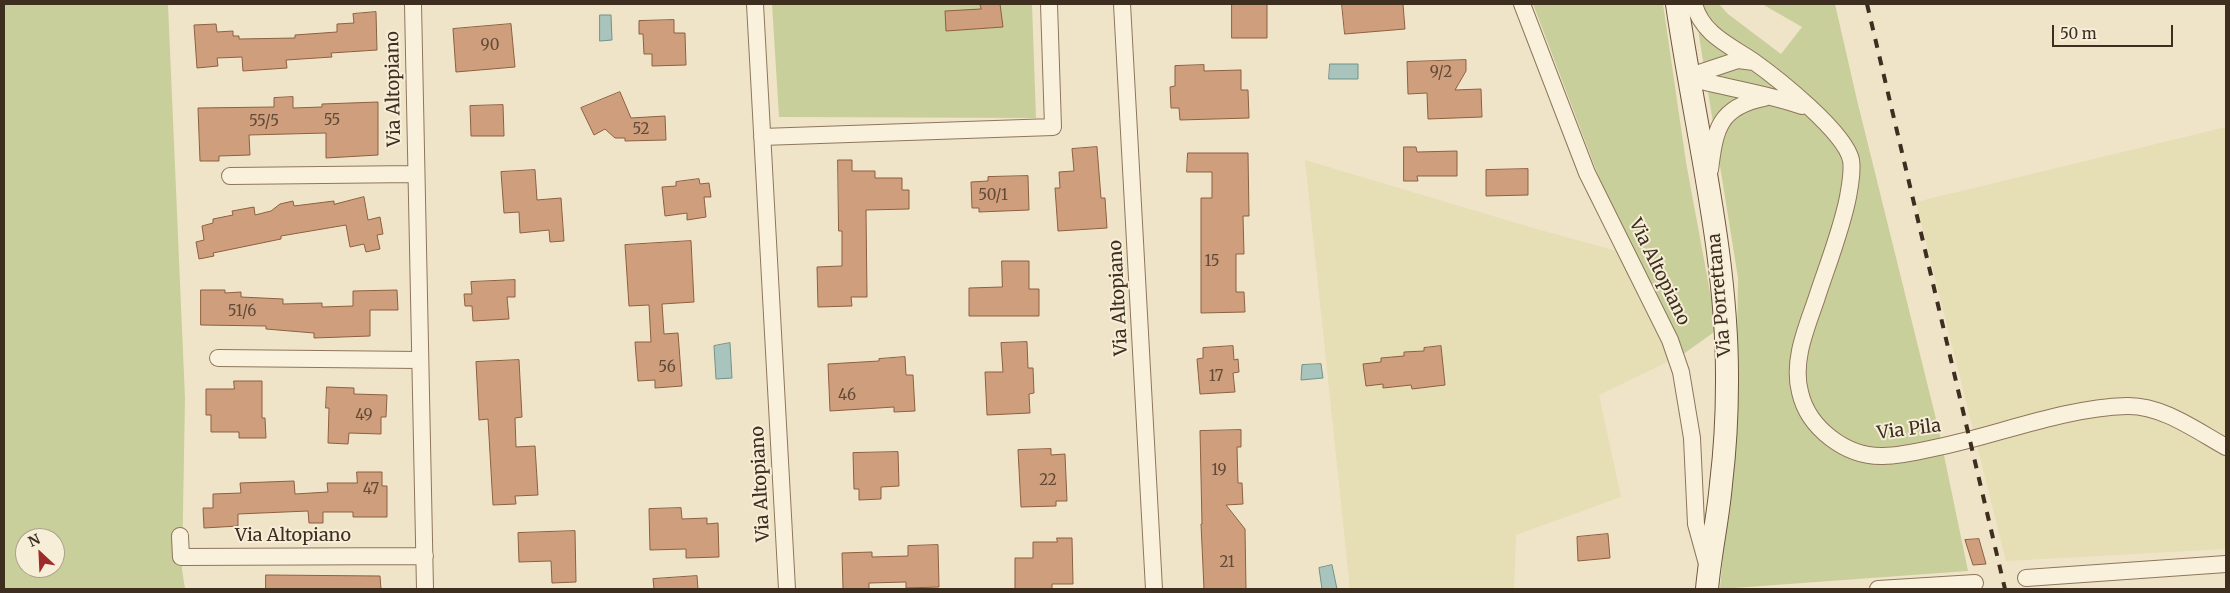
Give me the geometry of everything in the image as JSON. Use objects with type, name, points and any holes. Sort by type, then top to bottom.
[{"type":"main road","name":"Via Porrettana","points":[[1677,4],[1687,77],[1718,249],[1727,382],[1722,484],[1708,580]]},
{"type":"street","name":"Via Altopiano","points":[[413,4],[425,589]]},
{"type":"street","name":"Via Altopiano","points":[[754,4],[787,589]]},
{"type":"street","points":[[762,137],[1053,127],[1049,4]]},
{"type":"street","name":"Via Altopiano","points":[[1122,4],[1154,589]]},
{"type":"street","name":"Via Altopiano","points":[[1522,4],[1587,173],[1670,340],[1681,372],[1692,438],[1696,524],[1708,580]]},
{"type":"street","name":"Via Pila","points":[[1694,4],[1701,21],[1712,35],[1755,62],[1830,125],[1844,143],[1851,159],[1851,175],[1844,218],[1801,343],[1797,371],[1800,392],[1807,411],[1824,432],[1844,447],[1860,453],[1882,456],[1915,452],[1952,444],[2086,411],[2129,406],[2155,410],[2188,425],[2226,447]]},
{"type":"street","points":[[1687,77],[1738,60],[1755,62]]},
{"type":"street","points":[[1687,77],[1785,100],[1811,109]]},
{"type":"street","points":[[1707,190],[1717,130],[1726,116],[1744,103],[1766,97]]},
{"type":"street","points":[[230,176],[415,174]]},
{"type":"street","points":[[218,358],[420,360]]},
{"type":"street","name":"Via Altopiano","points":[[180,536],[181,556],[425,556]]},
{"type":"street","points":[[2026,578],[2226,564]]},
{"type":"street","points":[[1878,589],[1975,583]]},
{"type":"shaded area","points":[[2226,127],[2226,549],[2006,561],[1916,202]]},
{"type":"shaded area","points":[[1305,160],[1533,228],[1628,254],[1682,355],[1599,395],[1621,497],[1516,535],[1514,589],[1350,589]]},
{"type":"green space","points":[[4,4],[168,4],[185,398],[182,569],[185,589],[4,589]]},
{"type":"green space","points":[[772,4],[1032,4],[1036,118],[779,117]]},
{"type":"green space","points":[[1533,4],[1663,4],[1686,162],[1717,330],[1682,355],[1628,254]]},
{"type":"green space","points":[[1699,4],[1719,4],[1728,14],[1781,54],[1802,27],[1762,4],[1835,4],[1939,431],[1968,571],[1720,589],[1736,402],[1738,278],[1699,36]]},
{"type":"water","points":[[600,15],[611,15],[612,40],[600,41]]},
{"type":"water","points":[[1330,64],[1358,64],[1358,79],[1329,79]]},
{"type":"water","points":[[730,343],[732,378],[716,379],[714,346]]},
{"type":"water","points":[[1321,364],[1323,378],[1301,380],[1302,365]]},
{"type":"water","points":[[1332,565],[1337,589],[1322,589],[1319,568]]},
{"type":"building","points":[[980,4],[1000,4],[1003,27],[946,31],[945,11],[981,9]]},
{"type":"building","points":[[1232,4],[1267,4],[1267,38],[1232,38]]},
{"type":"building","points":[[1342,4],[1403,4],[1405,29],[1345,34]]},
{"type":"building","points":[[376,12],[377,50],[331,53],[332,57],[286,60],[287,68],[243,71],[242,57],[217,58],[218,66],[197,68],[194,25],[216,24],[217,32],[233,31],[233,36],[239,36],[239,39],[295,38],[295,35],[337,32],[337,24],[354,23],[353,14]]},
{"type":"building","points":[[674,20],[674,33],[685,33],[686,65],[652,66],[652,54],[644,54],[643,34],[639,34],[639,21]]},
{"type":"building","points":[[511,24],[515,67],[456,72],[453,29]]},
{"type":"building","points":[[1466,60],[1466,71],[1455,90],[1481,89],[1482,117],[1428,119],[1427,93],[1408,94],[1407,62]]},
{"type":"building","points":[[1204,65],[1204,71],[1241,70],[1241,90],[1248,90],[1249,118],[1180,120],[1179,108],[1171,108],[1170,87],[1175,86],[1175,66]]},
{"type":"building","points":[[620,92],[631,118],[665,116],[666,140],[625,141],[625,138],[615,138],[605,129],[594,135],[581,108]]},
{"type":"building","points":[[293,97],[293,108],[322,107],[322,104],[378,102],[378,155],[326,158],[326,133],[249,135],[250,155],[219,156],[219,161],[200,161],[198,108],[274,107],[274,98]]},
{"type":"building","points":[[503,105],[504,136],[471,136],[470,106]]},
{"type":"building","points":[[1097,147],[1101,198],[1105,198],[1107,228],[1058,231],[1055,188],[1060,188],[1059,172],[1074,171],[1072,149]]},
{"type":"building","points":[[1404,147],[1416,147],[1417,152],[1457,151],[1457,176],[1417,176],[1418,181],[1404,181]]},
{"type":"building","points":[[1188,153],[1248,153],[1249,216],[1243,216],[1244,254],[1236,254],[1236,292],[1244,292],[1245,312],[1201,313],[1201,198],[1212,198],[1212,172],[1187,172]]},
{"type":"building","points":[[838,160],[852,160],[852,171],[875,171],[875,178],[902,178],[902,190],[909,190],[909,209],[866,210],[867,297],[851,297],[852,306],[818,307],[817,267],[842,266],[842,231],[839,231]]},
{"type":"building","points":[[1528,169],[1528,195],[1486,196],[1486,170]]},
{"type":"building","points":[[535,170],[537,200],[561,198],[564,241],[550,242],[549,230],[520,233],[519,212],[504,213],[501,172]]},
{"type":"building","points":[[1028,176],[1029,210],[979,212],[979,208],[972,208],[971,182],[988,181],[988,177]]},
{"type":"building","points":[[699,179],[700,184],[709,183],[711,197],[704,197],[706,217],[687,220],[687,213],[665,216],[662,187],[676,186],[676,182]]},
{"type":"building","points":[[364,197],[368,220],[380,217],[383,234],[377,235],[380,249],[366,252],[364,244],[350,247],[346,225],[281,236],[281,239],[213,253],[214,256],[199,259],[196,242],[204,240],[202,226],[213,223],[213,219],[233,215],[232,211],[254,207],[255,215],[271,211],[280,204],[293,201],[294,206],[334,201],[334,204]]},
{"type":"building","points":[[691,241],[694,302],[662,304],[664,334],[678,333],[682,386],[655,388],[655,380],[638,381],[635,342],[651,342],[649,305],[629,306],[625,245]]},
{"type":"building","points":[[1002,261],[1029,261],[1029,289],[1039,289],[1039,316],[969,316],[969,288],[1002,287]]},
{"type":"building","points":[[515,280],[515,297],[507,297],[509,319],[473,321],[472,306],[465,306],[464,294],[472,294],[471,282]]},
{"type":"building","points":[[201,290],[225,290],[225,293],[241,292],[241,297],[283,299],[283,304],[322,303],[322,307],[353,306],[353,291],[397,290],[398,310],[370,310],[370,336],[314,338],[314,333],[266,329],[266,326],[201,325]]},
{"type":"building","points":[[1027,342],[1028,368],[1033,368],[1034,393],[1029,394],[1030,413],[987,415],[985,372],[1003,372],[1001,343]]},
{"type":"building","points":[[1233,346],[1234,360],[1238,359],[1239,372],[1233,373],[1235,392],[1200,394],[1197,359],[1203,358],[1203,348]]},
{"type":"building","points":[[1441,346],[1445,385],[1412,389],[1411,385],[1383,388],[1383,384],[1366,386],[1363,364],[1381,362],[1381,358],[1404,356],[1404,352],[1424,351],[1424,348]]},
{"type":"building","points":[[905,357],[906,375],[913,375],[915,411],[894,412],[894,407],[830,411],[828,364],[879,361],[879,359]]},
{"type":"building","points":[[519,360],[522,417],[515,418],[516,447],[535,446],[538,495],[515,496],[516,504],[493,505],[488,419],[479,420],[476,362]]},
{"type":"building","points":[[234,381],[262,381],[262,418],[265,418],[266,438],[239,438],[239,432],[211,432],[211,415],[206,415],[206,389],[234,389]]},
{"type":"building","points":[[327,387],[354,388],[354,394],[387,395],[386,417],[381,417],[381,434],[349,433],[348,444],[328,443],[329,408],[326,408]]},
{"type":"building","points":[[1241,430],[1241,447],[1237,447],[1238,483],[1242,483],[1243,504],[1226,505],[1245,529],[1246,589],[1204,589],[1200,431]]},
{"type":"building","points":[[1051,449],[1051,455],[1065,454],[1067,501],[1056,501],[1056,506],[1021,507],[1018,450]]},
{"type":"building","points":[[898,452],[899,486],[881,487],[881,499],[859,500],[859,489],[854,489],[853,453]]},
{"type":"building","points":[[357,472],[382,472],[382,486],[387,486],[387,517],[353,517],[353,512],[323,512],[323,523],[309,523],[308,511],[238,514],[238,526],[204,528],[203,508],[213,508],[213,494],[241,493],[240,483],[294,481],[295,494],[328,492],[327,483],[357,483]]},
{"type":"building","points":[[681,508],[682,519],[707,518],[707,524],[718,523],[719,557],[686,558],[686,549],[650,550],[649,509]]},
{"type":"building","points":[[575,531],[576,582],[552,583],[551,561],[519,562],[518,533]]},
{"type":"building","points":[[1608,534],[1610,558],[1578,561],[1577,537]]},
{"type":"building","points":[[1057,538],[1072,538],[1073,584],[1052,584],[1052,589],[1015,589],[1015,558],[1033,558],[1033,542],[1057,542]]},
{"type":"building","points":[[1979,539],[1986,564],[1973,565],[1965,540]]},
{"type":"building","points":[[938,545],[939,587],[906,588],[906,582],[869,583],[869,589],[843,589],[842,553],[872,552],[872,557],[908,556],[908,546]]},
{"type":"building","points":[[266,575],[380,576],[381,589],[266,589]]},
{"type":"building","points":[[697,576],[698,589],[654,589],[653,579]]},
{"type":"railway","points":[[1867,4],[2005,589]]}]
